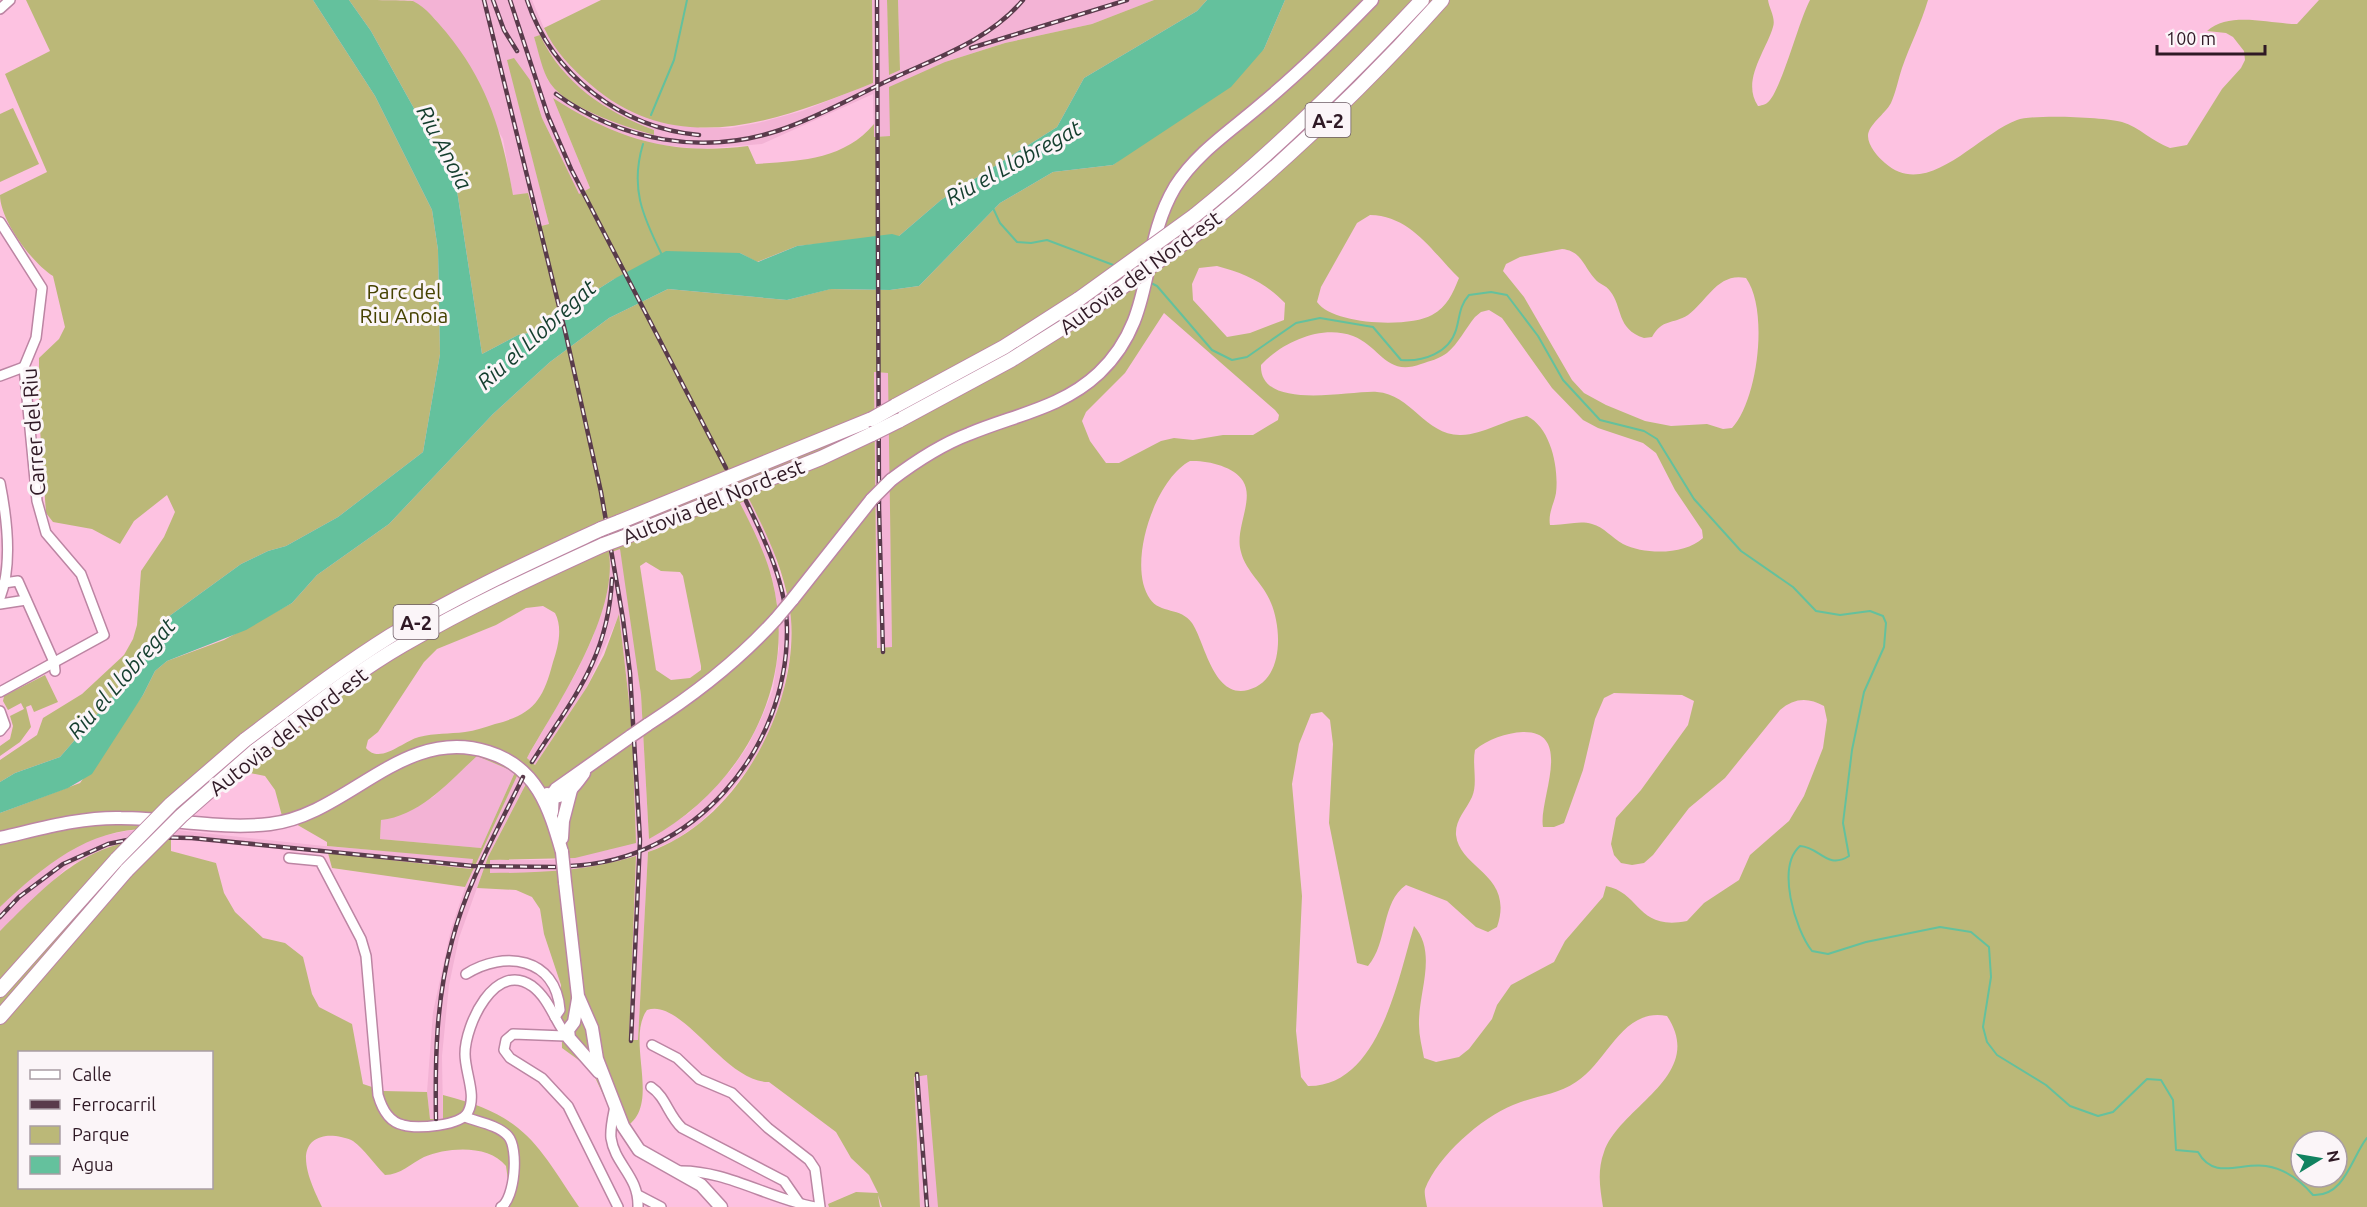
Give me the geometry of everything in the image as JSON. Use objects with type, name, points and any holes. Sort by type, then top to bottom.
[{"type":"highway","name":"Autovia del Nord-est","points":[[0,990],[117,859],[171,804],[245,740],[340,668],[392,635],[484,584],[601,529],[872,418],[1004,347],[1079,299],[1194,216],[1294,130],[1351,75],[1422,0]]},
{"type":"highway","name":"Autovia del Nord-est","points":[[0,1017],[127,870],[181,816],[255,751],[348,682],[402,646],[490,597],[603,545],[872,434],[1011,360],[1089,311],[1203,229],[1314,134],[1363,86],[1442,0]]},
{"type":"main road","points":[[552,797],[588,767],[712,680],[748,648],[776,619],[872,499],[891,480],[918,460],[955,440],[1062,400],[1087,383],[1108,364],[1124,342],[1137,316],[1160,220],[1171,195],[1185,174],[1204,152],[1302,69],[1372,0]]},
{"type":"main road","points":[[0,838],[80,820],[123,818],[244,825],[280,823],[315,809],[413,755],[454,741],[471,740],[498,747],[519,757],[543,781],[552,797],[562,852],[579,996],[615,1106],[634,1145],[674,1171],[701,1185],[721,1207]]},
{"type":"main road","points":[[438,746],[475,749],[524,768],[552,797]]},
{"type":"main road","points":[[506,760],[533,781],[544,796],[557,822]]},
{"type":"main road","points":[[543,781],[567,786]]},
{"type":"main road","points":[[557,822],[567,786]]},
{"type":"main road","points":[[579,996],[573,1022],[568,1030],[570,1041],[604,1078]]},
{"type":"main road","points":[[573,1022],[584,1020],[589,1024]]},
{"type":"main road","points":[[570,1041],[587,1044],[593,1036]]},
{"type":"street","points":[[0,9],[10,0]]},
{"type":"street","name":"Carrer del Riu","points":[[0,222],[42,288],[36,339],[24,367],[37,501],[46,533],[81,573],[104,633],[103,638],[54,667]]},
{"type":"street","points":[[0,376],[24,367]]},
{"type":"street","points":[[0,483],[6,514],[4,583],[0,597]]},
{"type":"street","points":[[0,692],[54,667],[18,581],[4,583]]},
{"type":"street","points":[[0,604],[26,600]]},
{"type":"street","points":[[0,711],[5,721],[2,729]]},
{"type":"street","points":[[289,858],[316,860],[323,864],[361,939],[366,956],[378,1095],[382,1108],[394,1121],[405,1126],[449,1123],[465,1117],[498,1129],[508,1136],[513,1144],[515,1156],[510,1194],[501,1207]]},
{"type":"street","points":[[466,974],[483,963],[508,959],[533,967],[546,976],[560,1003],[556,1019]]},
{"type":"street","points":[[465,1117],[471,1100],[466,1044],[491,990],[509,981],[529,984],[540,993],[570,1041]]},
{"type":"street","points":[[556,1019],[573,1022]]},
{"type":"street","points":[[570,1041],[513,1034],[506,1040],[504,1050],[510,1058],[542,1078],[568,1106],[618,1207]]},
{"type":"street","points":[[652,1045],[677,1058],[699,1079],[732,1093],[768,1128],[808,1160],[814,1169],[820,1207]]},
{"type":"street","points":[[651,1088],[658,1092],[671,1117],[682,1128],[784,1181],[802,1206]]},
{"type":"street","points":[[615,1106],[611,1129],[612,1143],[633,1180],[638,1195],[638,1207]]},
{"type":"street","points":[[674,1171],[692,1171],[713,1176],[802,1206],[815,1207]]},
{"type":"street","points":[[638,1195],[661,1207]]},
{"type":"shaded area","points":[[412,0],[532,0],[546,33],[700,128],[730,128],[802,111],[873,83],[872,0],[887,0],[890,75],[900,69],[898,0],[1154,0],[1092,24],[1005,43],[945,62],[890,136],[874,137],[873,94],[762,144],[700,149],[650,144],[621,135],[588,121],[553,98],[590,188],[578,195],[542,118],[530,80],[508,60],[549,224],[536,227],[528,193],[513,196],[503,139],[435,19]],"holes":[[[541,36],[546,48],[569,79],[599,104],[626,119],[654,130],[654,134],[593,113],[565,96],[547,79],[534,37]]]},
{"type":"shaded area","points":[[874,372],[889,373],[892,647],[877,648]]},
{"type":"shaded area","points":[[749,498],[772,545],[791,619],[790,656],[782,699],[769,734],[752,764],[731,790],[700,823],[675,840],[648,852],[638,1040],[628,1040],[636,857],[583,869],[532,873],[489,873],[490,860],[551,860],[612,849],[632,727],[619,615],[587,687],[535,765],[527,758],[577,671],[593,637],[604,600],[609,553],[620,549],[631,611],[641,695],[649,839],[689,813],[731,770],[747,747],[762,717],[773,689],[779,648],[777,604],[772,577],[740,502]]},
{"type":"shaded area","points":[[477,756],[515,772],[481,848],[380,839],[381,820],[433,797]]},
{"type":"shaded area","points":[[517,776],[527,782],[488,857],[459,938],[449,985],[442,1056],[443,1119],[430,1119],[427,1092],[433,1012],[451,929],[469,876]]},
{"type":"shaded area","points":[[158,828],[324,846],[473,858],[471,869],[313,851],[159,838],[71,864],[0,931],[0,907],[37,872],[69,849],[98,837]]},
{"type":"shaded area","points":[[928,1075],[938,1207],[920,1207],[914,1076]]},
{"type":"green space","name":"Parc del Riu Anoia","points":[[26,0],[313,0],[375,96],[432,210],[438,250],[440,354],[423,452],[338,517],[286,546],[268,551],[241,564],[168,617],[114,695],[60,757],[15,773],[0,782],[0,760],[37,735],[43,718],[82,694],[124,655],[133,639],[137,625],[141,571],[164,537],[175,512],[167,495],[134,521],[120,544],[92,529],[53,522],[46,513],[39,415],[39,358],[59,339],[65,327],[53,276],[27,251],[11,228],[1,205],[0,195],[47,172],[5,74],[50,51]]},
{"type":"green space","points":[[349,0],[413,1],[427,11],[446,32],[473,70],[483,89],[504,150],[513,195],[528,193],[537,227],[549,224],[507,60],[514,58],[530,80],[542,118],[579,194],[590,188],[553,98],[599,124],[646,141],[694,148],[748,146],[756,164],[804,160],[835,152],[849,145],[874,124],[874,137],[890,136],[889,87],[945,62],[1005,43],[1092,24],[1154,0],[1207,0],[1197,11],[1084,78],[1057,127],[941,200],[899,236],[797,246],[757,262],[740,253],[614,279],[545,323],[539,331],[518,335],[482,354],[456,184],[371,31]]},
{"type":"green space","points":[[601,0],[872,0],[873,83],[802,110],[765,120],[729,126],[693,127],[658,122],[624,108],[590,84],[564,59],[544,28]]},
{"type":"green space","points":[[887,0],[898,0],[900,70],[889,75]]},
{"type":"green space","points":[[1285,0],[1768,0],[1774,24],[1753,76],[1753,96],[1758,106],[1767,103],[1778,86],[1810,0],[1928,0],[1891,103],[1871,128],[1868,136],[1872,147],[1885,163],[1901,173],[1918,174],[1935,170],[2002,127],[2025,118],[2069,117],[2113,120],[2128,124],[2170,148],[2187,145],[2222,89],[2241,68],[2245,60],[2244,51],[2233,37],[2226,33],[2207,31],[2227,21],[2238,20],[2297,24],[2319,0],[2367,0],[2367,1207],[1603,1207],[1600,1173],[1604,1152],[1613,1135],[1669,1073],[1676,1056],[1676,1037],[1667,1016],[1651,1015],[1627,1028],[1587,1073],[1576,1082],[1561,1090],[1521,1102],[1501,1111],[1462,1140],[1450,1151],[1431,1176],[1425,1189],[1427,1207],[938,1207],[927,1075],[914,1077],[920,1207],[882,1207],[878,1195],[880,1207],[829,1207],[828,1204],[856,1192],[878,1193],[869,1175],[851,1158],[836,1132],[769,1082],[753,1079],[736,1069],[689,1027],[675,1016],[660,1009],[647,1010],[641,1024],[643,1092],[640,1108],[633,1121],[620,1130],[591,1069],[562,1048],[561,985],[544,934],[540,909],[532,897],[516,890],[477,888],[488,857],[527,782],[517,776],[465,887],[332,868],[328,853],[471,869],[473,859],[327,846],[327,842],[282,816],[275,790],[265,776],[245,772],[203,771],[194,797],[169,830],[143,829],[97,838],[56,860],[0,907],[0,813],[80,783],[143,695],[155,671],[167,661],[224,640],[292,603],[317,575],[389,524],[493,414],[550,362],[609,318],[668,289],[787,300],[830,289],[890,290],[919,286],[1000,203],[1053,172],[1113,165],[1264,49]],"holes":[[[1370,215],[1385,217],[1409,229],[1420,237],[1459,278],[1442,308],[1432,315],[1407,322],[1372,322],[1338,316],[1317,302],[1321,287],[1357,223]],[[1562,249],[1569,250],[1582,260],[1598,282],[1607,287],[1629,329],[1644,338],[1652,337],[1664,324],[1688,315],[1720,283],[1736,277],[1746,278],[1753,292],[1759,332],[1754,377],[1741,415],[1732,428],[1723,429],[1707,424],[1671,426],[1645,421],[1584,393],[1572,380],[1524,297],[1503,271],[1506,264],[1520,257]],[[1217,266],[1236,272],[1262,284],[1285,303],[1284,320],[1250,333],[1227,337],[1193,300],[1192,284],[1199,268]],[[1489,310],[1502,318],[1552,388],[1583,420],[1598,428],[1643,443],[1656,453],[1675,490],[1702,530],[1703,538],[1686,548],[1664,552],[1632,548],[1592,524],[1550,525],[1550,513],[1557,483],[1552,450],[1542,430],[1527,416],[1470,434],[1449,434],[1438,429],[1389,394],[1377,392],[1328,395],[1290,394],[1275,389],[1264,380],[1261,365],[1280,349],[1303,337],[1328,332],[1353,336],[1363,341],[1391,364],[1409,367],[1434,360],[1447,353],[1475,317]],[[1164,313],[1275,410],[1279,415],[1278,420],[1253,435],[1223,435],[1193,440],[1174,438],[1161,441],[1119,463],[1106,463],[1090,441],[1082,421],[1086,412],[1125,373]],[[874,372],[888,373],[892,647],[877,648]],[[1190,461],[1219,465],[1233,471],[1243,481],[1247,497],[1240,534],[1241,552],[1247,566],[1268,596],[1277,626],[1278,640],[1274,665],[1260,685],[1248,690],[1236,690],[1226,686],[1212,667],[1192,623],[1182,615],[1159,607],[1150,599],[1143,584],[1141,566],[1143,545],[1148,524],[1166,485],[1177,471]],[[749,499],[763,527],[776,557],[789,603],[790,653],[784,689],[772,724],[755,758],[734,789],[708,816],[680,837],[648,852],[638,1040],[629,1040],[636,856],[581,868],[527,872],[490,873],[490,860],[575,858],[636,843],[632,727],[619,614],[604,655],[587,687],[535,765],[527,758],[569,686],[595,632],[609,578],[609,553],[620,549],[641,695],[649,839],[682,818],[711,792],[736,762],[756,730],[769,694],[777,657],[778,619],[769,569],[740,503]],[[646,562],[661,571],[680,572],[683,576],[701,666],[701,670],[690,678],[671,680],[656,670],[640,566]],[[543,606],[555,613],[559,625],[557,650],[541,696],[528,710],[508,720],[476,730],[419,737],[385,753],[372,753],[366,748],[368,740],[378,732],[424,662],[437,649],[496,625],[526,608]],[[1614,693],[1682,695],[1694,701],[1688,725],[1641,790],[1616,818],[1611,844],[1614,855],[1621,863],[1632,865],[1644,863],[1653,855],[1689,808],[1725,778],[1780,710],[1796,701],[1812,701],[1824,706],[1827,720],[1823,748],[1804,796],[1789,821],[1750,855],[1739,880],[1704,903],[1687,921],[1671,923],[1658,921],[1626,896],[1606,886],[1603,897],[1565,941],[1554,962],[1511,985],[1497,1005],[1492,1019],[1469,1049],[1459,1057],[1436,1062],[1424,1058],[1420,1037],[1419,1013],[1426,961],[1425,948],[1414,926],[1392,1000],[1369,1050],[1352,1069],[1332,1082],[1308,1086],[1301,1077],[1296,1031],[1302,896],[1292,784],[1299,744],[1311,714],[1322,712],[1330,720],[1333,744],[1329,823],[1357,963],[1368,966],[1379,946],[1392,902],[1406,885],[1447,901],[1476,927],[1488,932],[1497,927],[1501,909],[1499,895],[1485,874],[1467,857],[1456,835],[1459,820],[1474,792],[1475,750],[1504,735],[1523,732],[1539,735],[1547,743],[1551,755],[1543,827],[1554,827],[1564,823],[1583,770],[1595,719],[1604,698]],[[477,756],[515,772],[481,848],[380,839],[381,820],[409,812],[421,805]]]},
{"type":"green space","points":[[540,35],[561,68],[574,82],[603,105],[654,130],[654,135],[594,114],[565,98],[554,88],[545,73],[534,37]]},
{"type":"green space","points":[[13,108],[39,164],[0,182],[0,114]]},
{"type":"green space","points":[[45,675],[58,702],[34,712],[31,705],[26,707],[31,727],[20,742],[0,756],[0,746],[10,739],[13,726],[10,716],[24,709],[21,703],[8,710],[3,701],[4,696]]},
{"type":"green space","points":[[171,839],[171,851],[216,863],[224,893],[235,912],[263,938],[285,943],[303,957],[312,994],[319,1007],[352,1024],[363,1084],[384,1091],[427,1092],[430,1119],[443,1119],[443,1095],[493,1112],[525,1134],[538,1148],[579,1207],[505,1207],[508,1180],[506,1166],[499,1159],[479,1151],[444,1151],[424,1157],[401,1171],[385,1175],[353,1141],[343,1137],[326,1136],[315,1140],[308,1147],[306,1156],[310,1178],[322,1207],[0,1207],[0,931],[52,881],[89,856],[133,841]]},
{"type":"water","name":"Riu el Llobregat","points":[[313,0],[349,0],[371,31],[456,184],[482,354],[518,335],[539,331],[545,323],[614,279],[666,251],[740,253],[758,262],[797,246],[892,234],[899,236],[941,200],[1057,127],[1084,78],[1197,11],[1207,0],[1285,0],[1264,49],[1231,87],[1113,165],[1053,172],[1000,203],[919,286],[890,290],[831,289],[787,300],[668,289],[609,318],[550,362],[493,414],[389,524],[317,575],[292,603],[246,630],[167,661],[155,671],[143,695],[92,774],[68,788],[0,813],[0,782],[15,773],[60,757],[114,695],[168,617],[241,564],[268,551],[286,546],[338,517],[423,452],[440,354],[438,250],[432,210],[375,96]]},
{"type":"waterway","points":[[651,115],[674,60],[687,0]]},
{"type":"waterway","points":[[643,144],[638,174],[640,201],[662,255]]},
{"type":"waterway","points":[[993,208],[1000,223],[1017,242],[1031,243],[1047,240],[1116,266]]},
{"type":"waterway","points":[[1151,283],[1157,286],[1212,350],[1232,360],[1247,357],[1296,323],[1320,318],[1373,327],[1401,360],[1418,359],[1434,354],[1448,345],[1453,338],[1462,307],[1469,295],[1491,292],[1507,295],[1538,336],[1563,380],[1600,420],[1644,431],[1657,439],[1694,499],[1741,551],[1793,587],[1816,611],[1840,615],[1870,611],[1883,616],[1886,623],[1884,647],[1864,692],[1852,750],[1843,823],[1849,856],[1841,860],[1829,859],[1807,847],[1800,846],[1789,868],[1794,914],[1812,951],[1828,954],[1866,942],[1940,927],[1971,932],[1989,947],[1991,977],[1983,1027],[1987,1042],[1997,1055],[2046,1085],[2070,1106],[2098,1116],[2113,1112],[2147,1079],[2161,1080],[2173,1100],[2176,1150],[2198,1152],[2204,1161],[2212,1166],[2220,1168],[2266,1166],[2292,1176],[2313,1195],[2324,1194],[2340,1183],[2367,1138]]},
{"type":"railway","points":[[484,0],[566,335],[601,492],[623,619],[630,673],[640,840],[631,1041]]},
{"type":"railway","points":[[493,0],[504,30],[517,51]]},
{"type":"railway","points":[[510,0],[548,116],[571,169],[726,468]]},
{"type":"railway","points":[[527,0],[538,27],[553,52],[593,93],[643,122],[699,135]]},
{"type":"railway","points":[[877,0],[879,508],[883,652]]},
{"type":"railway","points":[[556,94],[581,110],[635,133],[692,142],[722,142],[751,138],[811,118],[966,44],[996,25],[1023,0]]},
{"type":"railway","points":[[971,48],[1127,0]]},
{"type":"railway","points":[[570,866],[615,859],[656,844],[693,821],[725,792],[751,757],[770,718],[783,675],[787,631],[786,614],[774,564],[746,501]]},
{"type":"railway","points":[[532,762],[574,697],[596,655],[604,632],[612,579]]},
{"type":"railway","points":[[436,1119],[440,1007],[452,941],[474,878],[523,777]]},
{"type":"railway","points":[[0,917],[19,897],[63,864],[108,844],[142,837],[192,838],[473,866],[558,867]]},
{"type":"railway","points":[[917,1074],[927,1207]]},
{"type":"water label","name":"Riu Anoia","points":[[445,147]]}]
